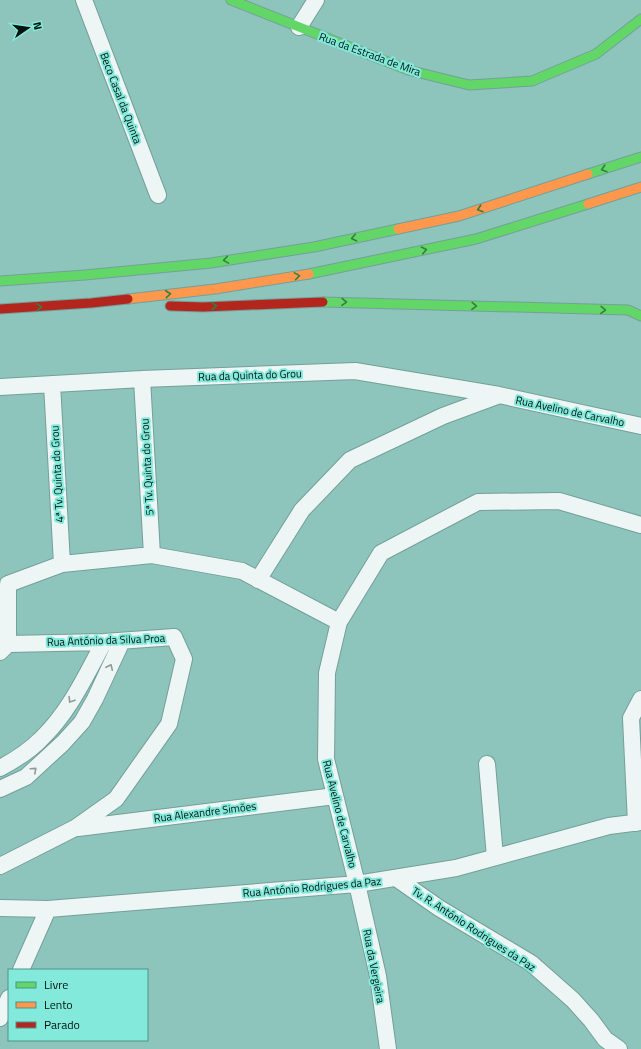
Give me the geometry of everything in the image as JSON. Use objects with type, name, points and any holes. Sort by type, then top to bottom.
[{"type":"main road","name":"Rua da Estrada de Mira","points":[[231,0],[408,70],[470,85],[532,81],[596,54],[641,19]]},
{"type":"main road","points":[[0,281],[86,275],[211,263],[314,247],[459,216],[641,157]]},
{"type":"main road","points":[[0,309],[91,303],[215,290],[321,272],[476,239],[641,187]]},
{"type":"main road","points":[[91,303],[204,307],[333,302],[628,310],[641,316]]},
{"type":"street","name":"Beco Casal da Quinta","points":[[84,0],[158,195]]},
{"type":"street","points":[[299,27],[316,0]]},
{"type":"street","name":"Rua da Quinta do Grou","points":[[0,387],[142,379],[355,371],[499,395]]},
{"type":"street","name":"5ª Tv. Quinta do Grou","points":[[142,379],[152,555]]},
{"type":"street","name":"4ª Tv. Quinta do Grou","points":[[52,384],[62,564]]},
{"type":"street","points":[[258,580],[302,510],[350,460],[443,416],[499,395]]},
{"type":"street","name":"Rua Avelino de Carvalho","points":[[499,395],[641,426]]},
{"type":"street","name":"Rua Avelino de Carvalho","points":[[357,884],[326,759],[327,673],[340,622],[381,553],[478,502],[559,501],[641,525]]},
{"type":"street","points":[[4,648],[8,584],[62,564],[152,555],[242,571],[340,622]]},
{"type":"street","name":"Rua António da Silva Proa","points":[[0,866],[75,828],[116,799],[169,724],[184,659],[174,637],[4,648]]},
{"type":"street","points":[[0,789],[26,777],[63,743],[82,722],[95,699],[122,641]]},
{"type":"street","points":[[0,768],[24,754],[41,740],[57,722],[74,696],[104,642]]},
{"type":"street","points":[[638,823],[631,718],[641,699]]},
{"type":"street","points":[[487,764],[495,857]]},
{"type":"street","name":"Rua Alexandre Simões","points":[[75,828],[335,796]]},
{"type":"street","name":"Rua António Rodrigues da Paz","points":[[0,908],[48,909],[357,884],[456,868],[609,826],[638,823]]},
{"type":"street","name":"Tv. R. António Rodrigues da Paz","points":[[396,878],[439,908],[531,963],[573,1000],[591,1020],[605,1039],[619,1049]]},
{"type":"street","name":"Rua da Vergieira","points":[[357,884],[378,976],[388,1049]]},
{"type":"street","points":[[21,969],[48,909]]},
{"type":"street","points":[[0,1018],[8,1000]]},
{"type":"traffic: fast","points":[[231,0],[408,70],[469,85],[532,81],[596,54],[641,19]]},
{"type":"traffic: fast","points":[[588,174],[641,157]]},
{"type":"traffic: fast","points":[[309,274],[476,239],[588,204]]},
{"type":"traffic: fast","points":[[0,281],[85,275],[211,263],[314,247],[398,229]]},
{"type":"traffic: fast","points":[[323,302],[628,310],[641,316]]},
{"type":"traffic: slow","points":[[398,229],[459,216],[588,174]]},
{"type":"traffic: slow","points":[[588,204],[641,187]]},
{"type":"traffic: slow","points":[[128,299],[215,289],[309,274]]},
{"type":"traffic: jam","points":[[0,309],[128,299]]},
{"type":"traffic: jam","points":[[170,306],[203,307],[323,302]]}]
